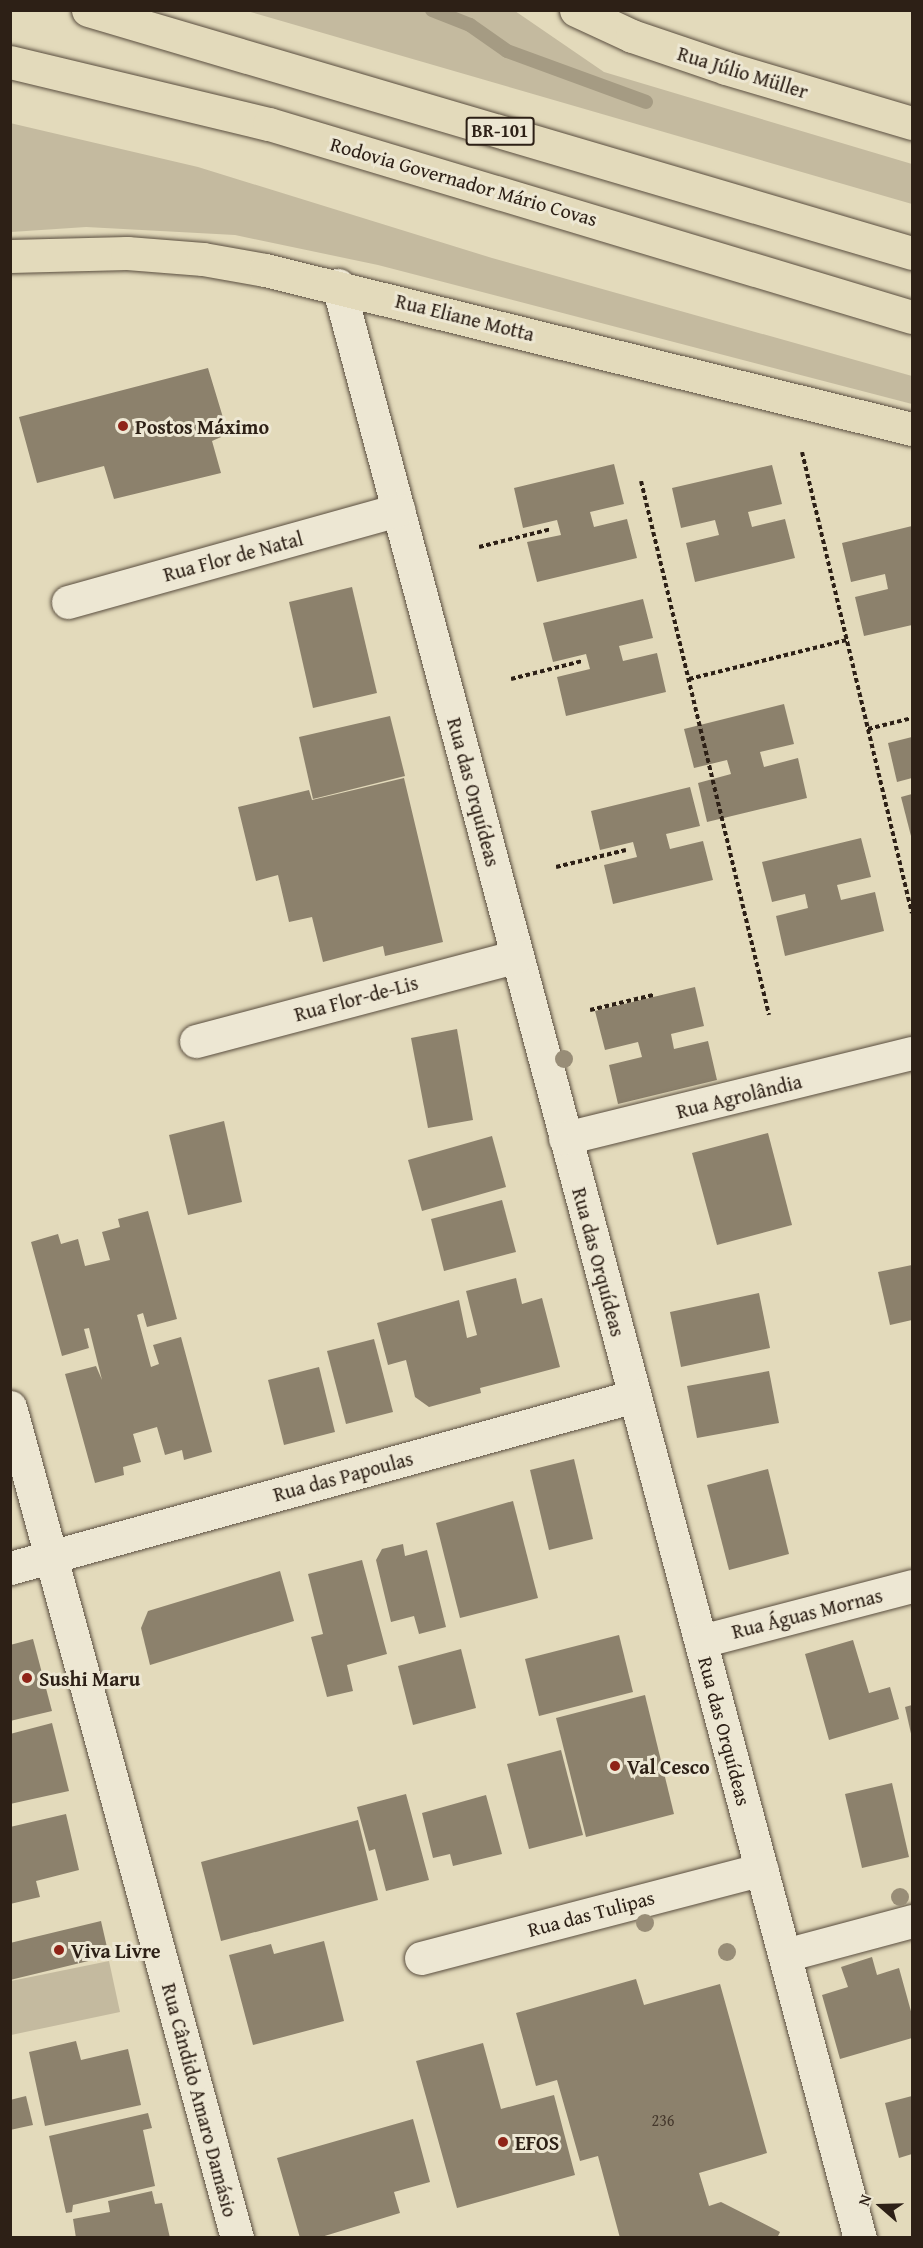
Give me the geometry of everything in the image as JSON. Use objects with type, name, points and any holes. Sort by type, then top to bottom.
[{"type":"main road","name":"BR-101","points":[[88,10],[912,253]]},
{"type":"main road","name":"Rua Júlio Müller","points":[[576,10],[632,36],[705,61],[912,123]]},
{"type":"main road","name":"Rodovia Governador Mário Covas","points":[[10,62],[270,124],[912,317]]},
{"type":"main road","name":"Rua Eliane Motta","points":[[10,256],[81,251],[203,259],[338,285],[912,429]]},
{"type":"street","name":"Rua das Orquídeas","points":[[338,285],[860,2238]]},
{"type":"street","name":"Rua Flor de Natal","points":[[68,602],[398,510]]},
{"type":"street","name":"Rua Flor-de-Lis","points":[[195,1041],[517,956]]},
{"type":"street","name":"Rua Agrolândia","points":[[565,1138],[912,1053]]},
{"type":"street","name":"Rua das Papoulas","points":[[10,1568],[635,1396]]},
{"type":"street","name":"Rua Cândido Amaro Damásio","points":[[10,1407],[237,2238]]},
{"type":"street","name":"Rua Águas Mornas","points":[[700,1641],[912,1586]]},
{"type":"street","name":"Rua das Tulipas","points":[[421,1958],[762,1869]]},
{"type":"street","points":[[785,1955],[912,1921]]},
{"type":"path","points":[[802,452],[912,914]]},
{"type":"path","points":[[641,481],[769,1015]]},
{"type":"path","points":[[479,547],[551,529]]},
{"type":"path","points":[[689,679],[847,640]]},
{"type":"path","points":[[511,679],[582,661]]},
{"type":"path","points":[[868,729],[912,718]]},
{"type":"path","points":[[556,867],[626,850]]},
{"type":"path","points":[[590,1010],[653,995]]},
{"type":"shaded area","points":[[247,11],[515,11],[604,72],[912,164],[912,204]]},
{"type":"shaded area","points":[[10,123],[198,167],[492,258],[912,376],[912,404],[378,265],[235,235],[86,227],[11,232]]},
{"type":"shaded area","points":[[109,1961],[120,2012],[11,2035],[11,1981]]},
{"type":"building","name":"Postos Máximo","points":[[208,368],[228,434],[212,441],[221,473],[114,499],[104,466],[37,483],[19,417]]},
{"type":"building","points":[[614,464],[624,504],[590,512],[594,527],[627,519],[637,558],[537,582],[527,542],[561,535],[557,520],[523,528],[514,488]]},
{"type":"building","points":[[772,465],[782,504],[748,512],[752,527],[785,519],[795,558],[695,582],[686,543],[719,535],[715,520],[681,528],[672,488]]},
{"type":"building","points":[[912,526],[912,625],[864,636],[855,597],[888,589],[885,574],[851,582],[842,543]]},
{"type":"building","points":[[352,587],[377,693],[313,708],[289,602]]},
{"type":"building","points":[[643,599],[653,638],[619,646],[623,661],[657,653],[666,692],[566,716],[557,677],[590,669],[586,654],[553,662],[543,623]]},
{"type":"building","points":[[784,704],[794,744],[760,752],[764,767],[798,758],[807,798],[707,822],[698,783],[731,774],[727,760],[694,768],[684,729]]},
{"type":"building","points":[[390,716],[405,776],[313,799],[299,737]]},
{"type":"building","points":[[912,737],[912,778],[897,782],[888,743]]},
{"type":"building","points":[[404,778],[443,942],[385,956],[383,946],[323,962],[312,917],[289,922],[278,875],[256,881],[238,807],[309,790],[312,800]]},
{"type":"building","points":[[690,787],[700,826],[666,834],[670,849],[703,841],[713,880],[613,904],[604,865],[637,857],[633,842],[600,850],[591,811]]},
{"type":"building","points":[[912,794],[912,840],[901,797]]},
{"type":"building","points":[[861,838],[871,877],[837,885],[841,900],[875,892],[884,931],[785,956],[776,916],[808,908],[805,894],[772,902],[762,862]]},
{"type":"building","points":[[695,987],[704,1026],[671,1034],[674,1049],[708,1041],[717,1080],[618,1104],[609,1065],[642,1057],[638,1042],[605,1050],[595,1011]]},
{"type":"building","points":[[457,1029],[473,1120],[428,1128],[411,1038]]},
{"type":"building","points":[[224,1121],[242,1202],[188,1215],[169,1135]]},
{"type":"building","points":[[768,1133],[792,1225],[717,1245],[692,1153]]},
{"type":"building","points":[[492,1136],[506,1187],[422,1211],[408,1160]]},
{"type":"building","points":[[502,1200],[516,1252],[444,1271],[431,1219]]},
{"type":"building","points":[[148,1211],[177,1319],[147,1327],[143,1313],[137,1315],[151,1367],[159,1364],[153,1345],[181,1337],[212,1452],[184,1460],[182,1450],[165,1455],[157,1427],[133,1434],[141,1462],[123,1467],[124,1475],[95,1483],[65,1374],[96,1366],[102,1380],[89,1328],[84,1329],[89,1348],[62,1356],[31,1242],[58,1234],[61,1244],[78,1239],[85,1266],[110,1260],[102,1232],[120,1227],[118,1219]]},
{"type":"building","points":[[912,1265],[912,1320],[890,1325],[878,1272]]},
{"type":"building","points":[[516,1278],[522,1304],[542,1298],[560,1367],[480,1388],[481,1393],[429,1407],[415,1397],[406,1360],[388,1365],[377,1323],[459,1300],[467,1338],[477,1335],[466,1291]]},
{"type":"building","points":[[759,1293],[770,1348],[681,1367],[670,1312]]},
{"type":"building","points":[[374,1339],[393,1412],[346,1424],[327,1351]]},
{"type":"building","points":[[319,1367],[335,1432],[284,1445],[268,1380]]},
{"type":"building","points":[[769,1371],[779,1423],[697,1438],[687,1386]]},
{"type":"building","points":[[574,1459],[593,1539],[549,1550],[530,1470]]},
{"type":"building","points":[[768,1469],[789,1554],[729,1570],[707,1485]]},
{"type":"building","points":[[513,1501],[538,1598],[460,1618],[436,1523]]},
{"type":"building","points":[[403,1544],[405,1556],[427,1550],[446,1627],[419,1634],[414,1616],[391,1622],[376,1560],[382,1549]]},
{"type":"building","points":[[362,1560],[387,1654],[347,1665],[353,1691],[327,1697],[311,1637],[323,1634],[308,1574]]},
{"type":"building","points":[[280,1571],[294,1621],[150,1665],[141,1628],[148,1611]]},
{"type":"building","points":[[619,1635],[633,1692],[539,1716],[525,1659]]},
{"type":"building","name":"Sushi Maru","points":[[33,1639],[52,1711],[10,1721],[10,1645]]},
{"type":"building","points":[[853,1640],[869,1693],[890,1687],[899,1719],[829,1740],[805,1654]]},
{"type":"building","points":[[461,1649],[476,1708],[413,1725],[398,1666]]},
{"type":"building","name":"Val Cesco","points":[[645,1695],[674,1814],[586,1837],[556,1718]]},
{"type":"building","points":[[912,1705],[912,1738],[905,1707]]},
{"type":"building","points":[[52,1723],[69,1791],[10,1804],[10,1734]]},
{"type":"building","points":[[561,1750],[583,1835],[529,1849],[507,1764]]},
{"type":"building","points":[[892,1783],[909,1857],[862,1868],[845,1794]]},
{"type":"building","points":[[406,1794],[429,1880],[386,1891],[375,1849],[369,1851],[357,1807]]},
{"type":"building","points":[[486,1795],[502,1854],[453,1866],[450,1854],[433,1858],[422,1813]]},
{"type":"building","points":[[66,1814],[79,1870],[36,1881],[40,1897],[10,1904],[10,1827]]},
{"type":"building","points":[[358,1820],[378,1900],[221,1941],[201,1862]]},
{"type":"building","name":"Viva Livre","points":[[101,1921],[109,1956],[10,1980],[10,1943]]},
{"type":"building","points":[[324,1941],[344,2021],[253,2045],[229,1955],[271,1944],[274,1954]]},
{"type":"building","points":[[872,1957],[877,1975],[899,1968],[912,2015],[912,2038],[840,2059],[822,1995],[848,1987],[841,1967]]},
{"type":"building","points":[[636,1979],[644,2005],[720,1984],[767,2153],[699,2173],[709,2206],[721,2202],[780,2232],[777,2238],[620,2238],[598,2156],[580,2161],[557,2080],[536,2086],[516,2013]]},
{"type":"building","points":[[76,2041],[81,2060],[128,2049],[141,2105],[45,2126],[29,2052]]},
{"type":"building","name":"EFOS","points":[[483,2043],[501,2109],[554,2095],[575,2175],[457,2208],[416,2061]]},
{"type":"building","points":[[26,2096],[33,2125],[10,2130],[10,2100]]},
{"type":"building","points":[[912,2096],[912,2154],[899,2158],[885,2103]]},
{"type":"building","points":[[148,2113],[152,2128],[143,2130],[155,2186],[73,2205],[72,2212],[66,2213],[49,2136]]},
{"type":"building","points":[[413,2119],[430,2182],[394,2192],[400,2213],[318,2238],[300,2238],[277,2158]]},
{"type":"building","points":[[152,2191],[155,2204],[162,2203],[170,2238],[76,2238],[73,2219],[110,2212],[108,2201]]},
{"type":"waterway","points":[[432,10],[470,25],[507,51],[646,102]]},
{"type":"place","name":"Postos Máximo","points":[[123,426]]},
{"type":"place","name":"Sushi Maru","points":[[27,1678]]},
{"type":"place","name":"Val Cesco","points":[[615,1766]]},
{"type":"place","name":"Viva Livre","points":[[59,1950]]},
{"type":"place","name":"EFOS","points":[[503,2142]]}]
